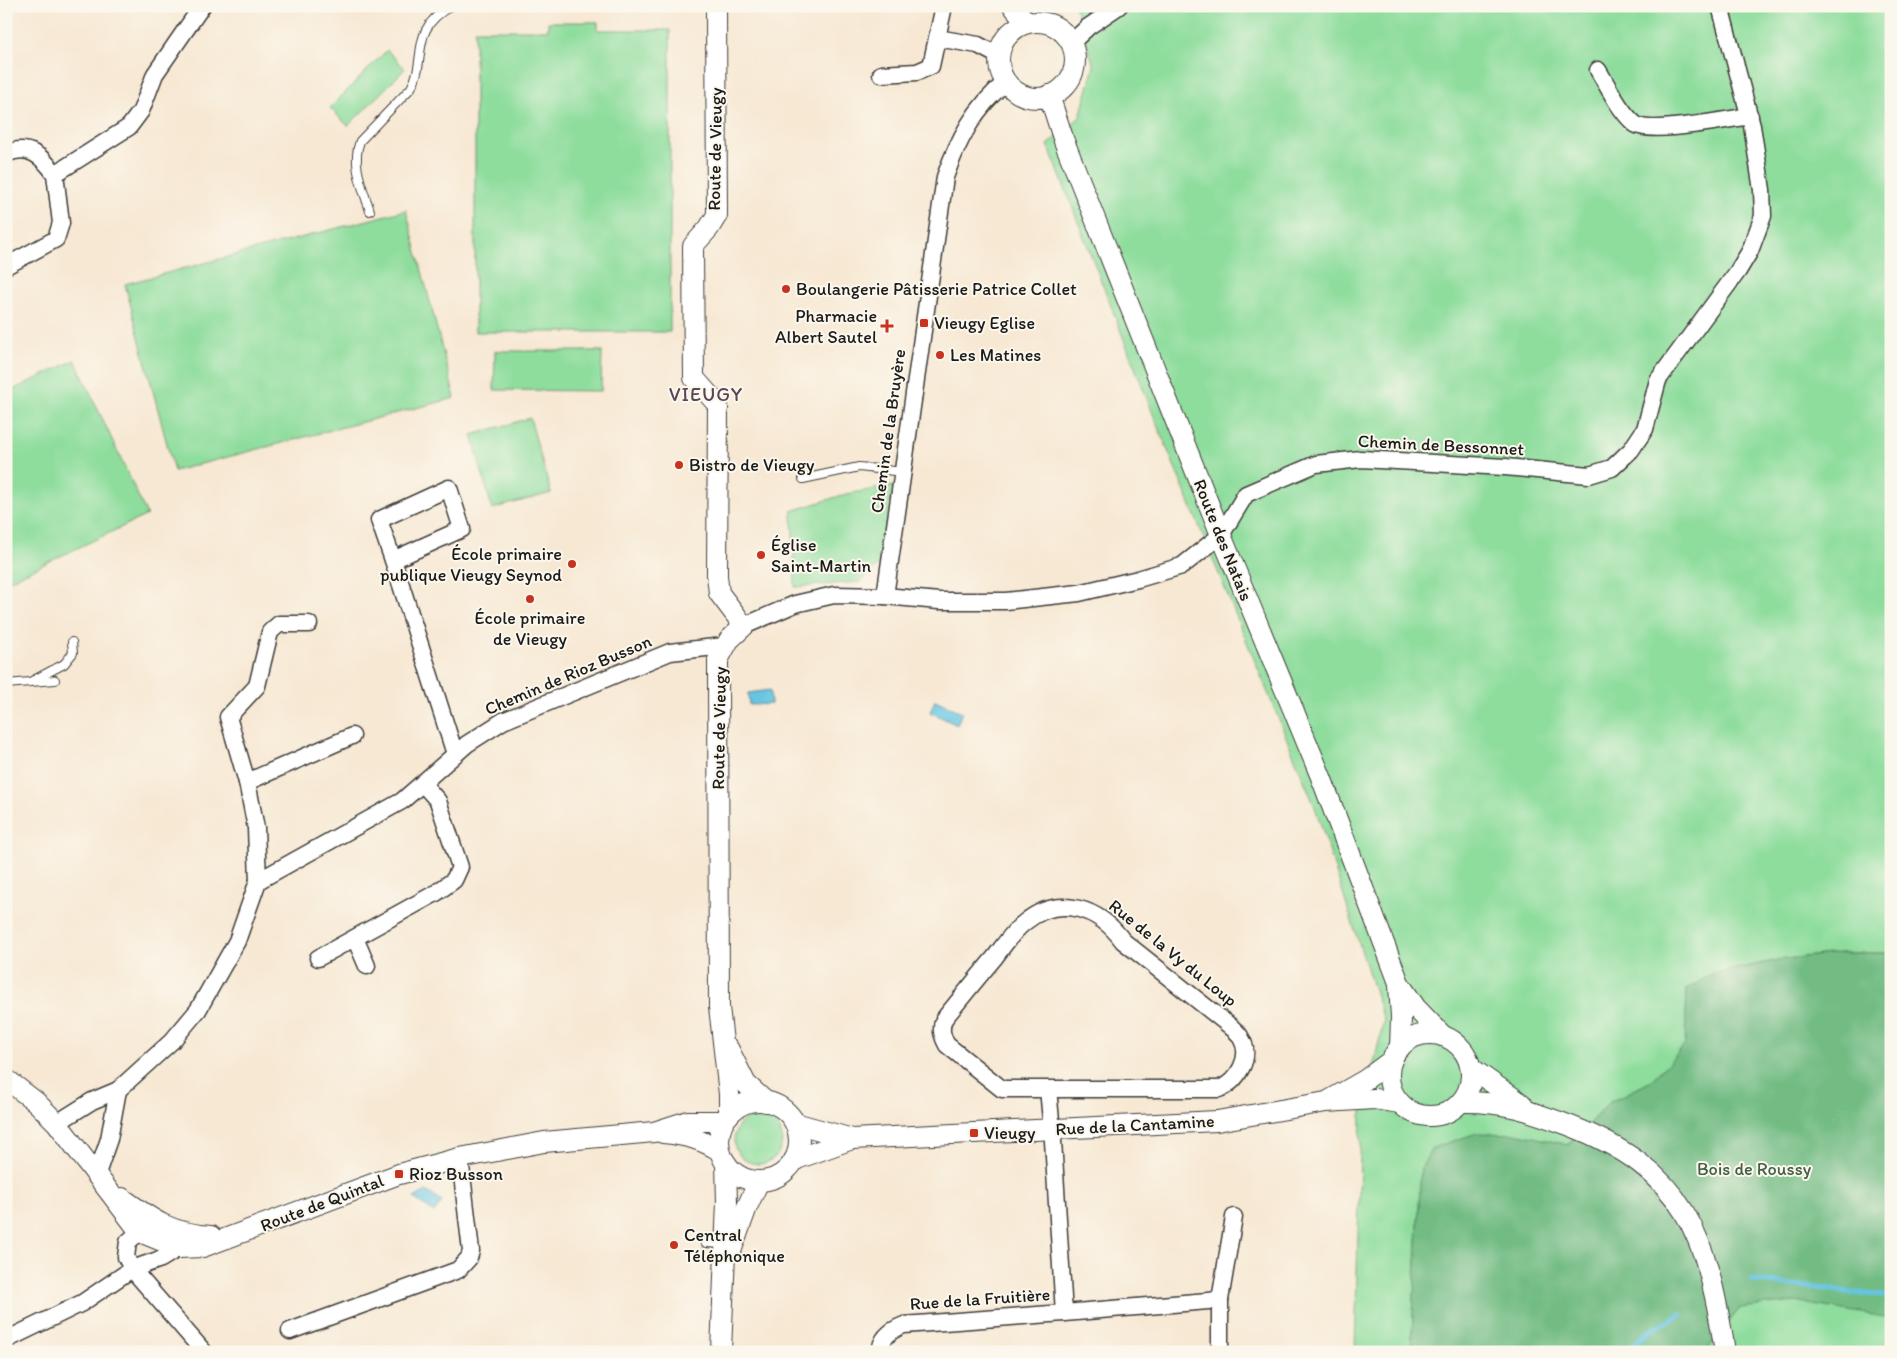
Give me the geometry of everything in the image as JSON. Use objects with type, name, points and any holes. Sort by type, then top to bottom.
[{"type":"street","points":[[55,174],[130,127],[136,120],[155,74],[202,6]]},
{"type":"street","name":"Route de Vieugy","points":[[716,6],[716,215],[709,228],[693,246],[694,378],[718,405],[717,576],[719,593],[744,626],[737,630],[724,646],[718,660],[719,1006],[729,1094],[727,1118]]},
{"type":"street","points":[[882,74],[917,72],[931,66],[944,6]]},
{"type":"street","points":[[1013,6],[1029,15],[1040,22],[1053,25],[1063,32],[1071,43],[1074,55],[1074,68],[1069,80],[1060,89],[1049,95],[1025,96],[1014,90],[1006,82],[999,65],[1003,41],[1029,15]]},
{"type":"street","points":[[1071,43],[1088,27],[1118,6]]},
{"type":"street","name":"Chemin de Bessonnet","points":[[744,626],[795,604],[834,595],[885,596],[939,601],[1006,601],[1079,593],[1182,566],[1221,535],[1246,494],[1287,474],[1316,464],[1361,459],[1505,467],[1590,475],[1612,468],[1631,450],[1646,429],[1658,380],[1750,251],[1762,216],[1762,190],[1750,116],[1720,6]]},
{"type":"street","points":[[937,38],[978,45],[999,56]]},
{"type":"street","points":[[1598,70],[1619,106],[1637,125],[1659,128],[1750,116]]},
{"type":"street","name":"Chemin de la Bruyère","points":[[885,596],[945,177],[963,132],[990,95],[1006,82]]},
{"type":"street","name":"Route des Natais","points":[[1049,95],[1064,142],[1221,535],[1321,777],[1399,983],[1416,1008],[1443,1036]]},
{"type":"street","points":[[6,154],[23,149],[34,152],[45,159],[55,174],[61,223],[59,234],[50,244],[6,266]]},
{"type":"street","points":[[392,560],[462,529],[449,488],[379,520],[454,754]]},
{"type":"street","points":[[57,1123],[92,1101],[118,1090],[172,1040],[198,1010],[237,941],[258,881],[256,828],[247,782],[228,717],[257,686],[270,632],[279,624],[309,624]]},
{"type":"street","name":"Chemin de Rioz Busson","points":[[258,881],[402,801],[454,754],[503,721],[670,652],[724,646]]},
{"type":"street","points":[[247,782],[352,736]]},
{"type":"street","points":[[318,958],[436,893],[454,880],[460,867],[438,801],[423,784]]},
{"type":"street","name":"Rue de la Vy du Loup","points":[[1071,906],[1087,910],[1101,918],[1122,941],[1230,1026],[1241,1038],[1245,1049],[1244,1060],[1238,1075],[1228,1085],[1219,1089],[1048,1089],[1002,1089],[948,1045],[942,1036],[941,1026],[944,1019],[1014,932],[1025,921],[1053,907],[1071,906]]},
{"type":"street","points":[[355,938],[367,966]]},
{"type":"street","name":"Route des Natais","points":[[1396,1054],[1401,1017],[1399,983]]},
{"type":"street","points":[[1432,1034],[1443,1036],[1461,1048],[1471,1068],[1472,1080],[1462,1102],[1451,1111],[1431,1116],[1411,1112],[1400,1103],[1390,1083],[1389,1072],[1396,1054],[1409,1040],[1432,1034]]},
{"type":"street","name":"Route de Vieugy","points":[[722,1035],[746,1084],[766,1102]]},
{"type":"street","name":"Rue de la Cantamine","points":[[1326,1102],[1364,1080],[1396,1054]]},
{"type":"street","points":[[1471,1068],[1532,1111]]},
{"type":"street","name":"Route de Quintal","points":[[6,1079],[36,1102],[57,1123],[103,1182],[146,1226],[182,1241],[228,1237],[399,1174],[460,1158],[544,1142],[654,1132],[688,1135],[704,1141],[723,1157]]},
{"type":"street","points":[[1048,1089],[1052,1129]]},
{"type":"street","points":[[103,1182],[118,1090]]},
{"type":"street","name":"Rue de la Cantamine","points":[[794,1160],[852,1139],[1217,1121],[1326,1102],[1374,1099],[1400,1103]]},
{"type":"street","points":[[721,1352],[727,1202],[723,1157],[719,1139],[727,1118],[738,1107],[751,1102],[766,1102],[785,1111],[794,1123],[799,1135],[798,1148],[794,1160],[780,1176],[759,1181],[746,1179],[735,1173],[723,1157]]},
{"type":"street","points":[[1462,1102],[1491,1102],[1532,1111],[1583,1130],[1620,1148],[1666,1185],[1687,1214],[1698,1236],[1718,1305],[1725,1352]]},
{"type":"street","name":"Route de Quintal","points":[[654,1132],[688,1121],[727,1118]]},
{"type":"street","name":"Rue de la Cantamine","points":[[794,1123],[852,1139]]},
{"type":"street","name":"Rue de la Fruitière","points":[[880,1352],[885,1337],[893,1329],[904,1325],[1064,1313],[1052,1129]]},
{"type":"street","points":[[290,1331],[458,1270],[464,1265],[471,1251],[460,1158]]},
{"type":"street","points":[[724,1272],[747,1207],[759,1181]]},
{"type":"street","points":[[1220,1352],[1220,1300],[1234,1217]]},
{"type":"street","points":[[146,1226],[128,1242],[126,1258],[132,1270],[204,1352]]},
{"type":"street","points":[[6,1340],[82,1303],[132,1270],[160,1259],[182,1241]]},
{"type":"street","points":[[1064,1313],[1220,1300]]},
{"type":"lane","points":[[370,212],[355,159],[358,146],[368,131],[411,88],[414,81],[421,40],[434,19],[452,6]]},
{"type":"lane","points":[[803,479],[859,467],[903,472]]},
{"type":"lane","points":[[30,682],[64,664],[73,653],[72,642]]},
{"type":"lane","points":[[6,684],[55,680]]},
{"type":"lane","points":[[705,1243],[725,1244]]},
{"type":"green space","points":[[1075,6],[1891,6],[1891,953],[1839,953],[1778,960],[1687,989],[1686,1016],[1891,985],[1891,1352],[1499,1352],[1718,1336],[1740,1308],[1666,1065],[1650,1082],[1610,1102],[1567,1145],[1520,1134],[1421,1169],[1411,1352],[1355,1352],[1361,1116],[1384,1021],[1315,807],[1157,424],[1048,145],[1080,117],[1094,66]]},
{"type":"green space","points":[[548,22],[598,22],[598,30],[670,30],[670,332],[475,332],[475,30],[548,30]]},
{"type":"green space","points":[[387,50],[405,69],[348,126],[330,108]]},
{"type":"green space","points":[[406,210],[455,398],[174,471],[125,284]]},
{"type":"green space","points":[[495,351],[602,351],[601,391],[494,390]]},
{"type":"green space","points":[[75,360],[147,515],[6,582],[6,393]]},
{"type":"green space","points":[[530,418],[551,493],[492,509],[472,435]]},
{"type":"green space","points":[[893,486],[880,563],[869,575],[860,582],[795,587],[792,511],[846,494]]},
{"type":"green space","name":"Bois de Roussy","points":[[1839,953],[1891,953],[1891,1318],[1795,1302],[1740,1308],[1705,1352],[1411,1352],[1421,1169],[1432,1148],[1477,1133],[1520,1134],[1568,1145],[1610,1102],[1650,1082],[1685,1045],[1687,989],[1712,974],[1778,960]]},
{"type":"green space","points":[[753,1116],[763,1116],[775,1123],[782,1135],[782,1145],[775,1157],[763,1164],[753,1164],[745,1160],[738,1153],[734,1145],[734,1135],[738,1127],[745,1120]]},
{"type":"water","points":[[770,690],[771,704],[749,705],[748,693]]},
{"type":"water","points":[[935,700],[962,712],[957,725],[930,712]]},
{"type":"water","points":[[426,1191],[442,1202],[434,1213],[414,1198]]},
{"type":"waterway","points":[[1751,1280],[1891,1297]]},
{"type":"waterway","points":[[1626,1352],[1646,1333],[1681,1314]]},
{"type":"place","name":"Boulangerie Pâtisserie Patrice Collet","points":[[786,289]]},
{"type":"place","name":"Vieugy Eglise","points":[[924,323]]},
{"type":"place","name":"Pharmacie Albert Sautel","points":[[887,326]]},
{"type":"place","name":"Les Matines","points":[[940,355]]},
{"type":"place","name":"Bistro de Vieugy","points":[[679,465]]},
{"type":"place","name":"Église Saint-Martin","points":[[761,555]]},
{"type":"place","name":"École primaire publique Vieugy Seynod","points":[[572,564]]},
{"type":"place","name":"École primaire de Vieugy","points":[[530,599]]},
{"type":"place","name":"Vieugy","points":[[974,1133]]},
{"type":"place","name":"Rioz Busson","points":[[399,1174]]},
{"type":"place","name":"Central Téléphonique","points":[[674,1245]]},
{"type":"district","name":"VIEUGY","points":[[706,394]]}]
